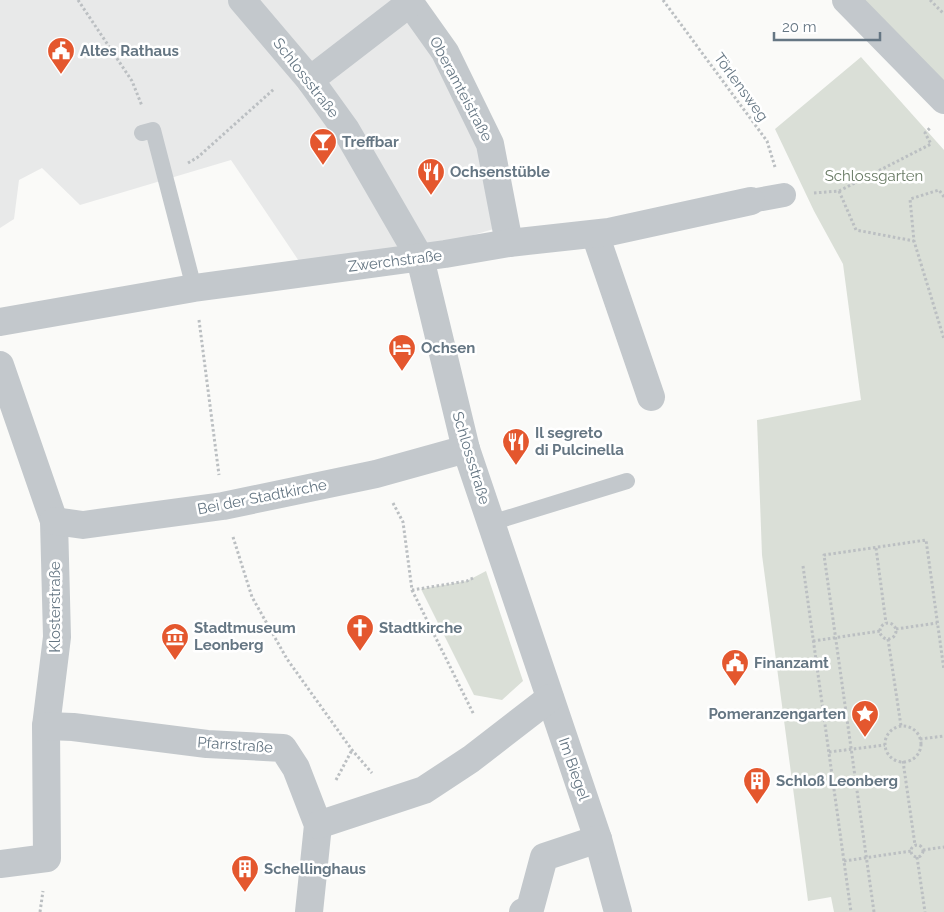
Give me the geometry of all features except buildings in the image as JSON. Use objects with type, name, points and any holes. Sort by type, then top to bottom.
[{"type":"street","name":"Schlossstraße","points":[[242,0],[304,74],[346,130],[420,258],[466,449],[550,698]]},
{"type":"street","points":[[846,0],[944,100]]},
{"type":"street","points":[[304,74],[409,1]]},
{"type":"street","name":"Oberamteistraße","points":[[409,1],[445,52],[490,144],[509,243]]},
{"type":"street","name":"Zwerchstraße","points":[[0,322],[194,288],[420,258],[509,243],[595,234],[784,195]]},
{"type":"street","points":[[595,234],[651,397]]},
{"type":"street","name":"Klosterstraße","points":[[0,365],[54,522],[58,637],[46,726],[47,858],[0,864]]},
{"type":"street","name":"Bei der Stadtkirche","points":[[54,522],[83,525],[223,506],[376,474],[466,449]]},
{"type":"street","points":[[318,825],[424,790],[471,759],[550,698]]},
{"type":"street","name":"Im Biegel","points":[[550,698],[598,839],[618,912]]},
{"type":"street","name":"Pfarrstraße","points":[[46,726],[73,727],[207,744],[283,748],[296,768],[318,825],[309,912]]},
{"type":"street","points":[[523,912],[530,909],[544,857],[598,839]]},
{"type":"lane","points":[[147,132],[166,176],[194,288]]},
{"type":"lane","points":[[491,523],[628,481]]},
{"type":"path","points":[[78,0],[132,81],[147,132]]},
{"type":"path","name":"Törlensweg","points":[[663,0],[767,141],[784,195]]},
{"type":"path","points":[[930,0],[944,14]]},
{"type":"path","points":[[166,176],[198,157],[304,74]]},
{"type":"path","points":[[914,241],[856,230],[839,191],[931,144],[925,133]]},
{"type":"path","points":[[944,197],[939,190],[910,199],[914,241],[944,339]]},
{"type":"path","points":[[194,288],[223,506],[252,597],[288,659],[352,750],[374,775]]},
{"type":"path","points":[[376,474],[404,522],[412,590],[474,716],[468,721]]},
{"type":"path","points":[[874,912],[824,555],[926,540],[944,670]]},
{"type":"path","points":[[876,548],[886,623]]},
{"type":"path","points":[[803,566],[851,912]]},
{"type":"path","points":[[412,590],[467,581]]},
{"type":"path","points":[[886,623],[891,623],[896,629],[896,635],[888,639],[881,636],[881,626],[886,623]]},
{"type":"path","points":[[896,629],[938,623]]},
{"type":"path","points":[[813,641],[880,632]]},
{"type":"path","points":[[888,639],[901,726]]},
{"type":"path","points":[[901,726],[914,729],[920,739],[917,754],[913,758],[903,761],[892,758],[886,744],[889,732],[901,726]]},
{"type":"path","points":[[920,739],[944,736]]},
{"type":"path","points":[[829,752],[886,744]]},
{"type":"path","points":[[340,770],[352,750]]},
{"type":"path","points":[[903,761],[916,845],[923,850],[944,847]]},
{"type":"path","points":[[844,860],[911,851],[916,845]]},
{"type":"path","points":[[917,858],[922,855],[923,850]]},
{"type":"path","points":[[911,851],[913,856],[917,858],[925,912]]},
{"type":"shaded area","points":[[0,0],[395,0],[442,68],[514,223],[313,282],[231,160],[80,205],[42,168],[19,180],[14,219],[0,228]]},
{"type":"green space","points":[[846,0],[944,0],[944,100]]},
{"type":"green space","name":"Schlossgarten","points":[[861,57],[944,150],[944,912],[834,912],[831,897],[808,901],[762,555],[757,420],[861,400],[843,264],[814,211],[775,129]]},
{"type":"green space","points":[[486,571],[523,681],[502,700],[474,695],[421,589],[467,581]]},
{"type":"place","name":"Altes Rathaus","points":[[61,75]]},
{"type":"place","name":"Treffbar","points":[[323,166]]},
{"type":"place","name":"Ochsenstüble","points":[[431,196]]},
{"type":"place","name":"Ochsen","points":[[402,372]]},
{"type":"place","name":"Il segreto di Pulcinella","points":[[516,466]]},
{"type":"place","name":"Stadtkirche","points":[[360,652]]},
{"type":"place","name":"Stadtmuseum Leonberg","points":[[175,661]]},
{"type":"place","name":"Finanzamt","points":[[735,687]]},
{"type":"place","name":"Pomeranzengarten","points":[[865,738]]},
{"type":"place","name":"Schloß Leonberg","points":[[757,805]]},
{"type":"place","name":"Schellinghaus","points":[[245,893]]}]
